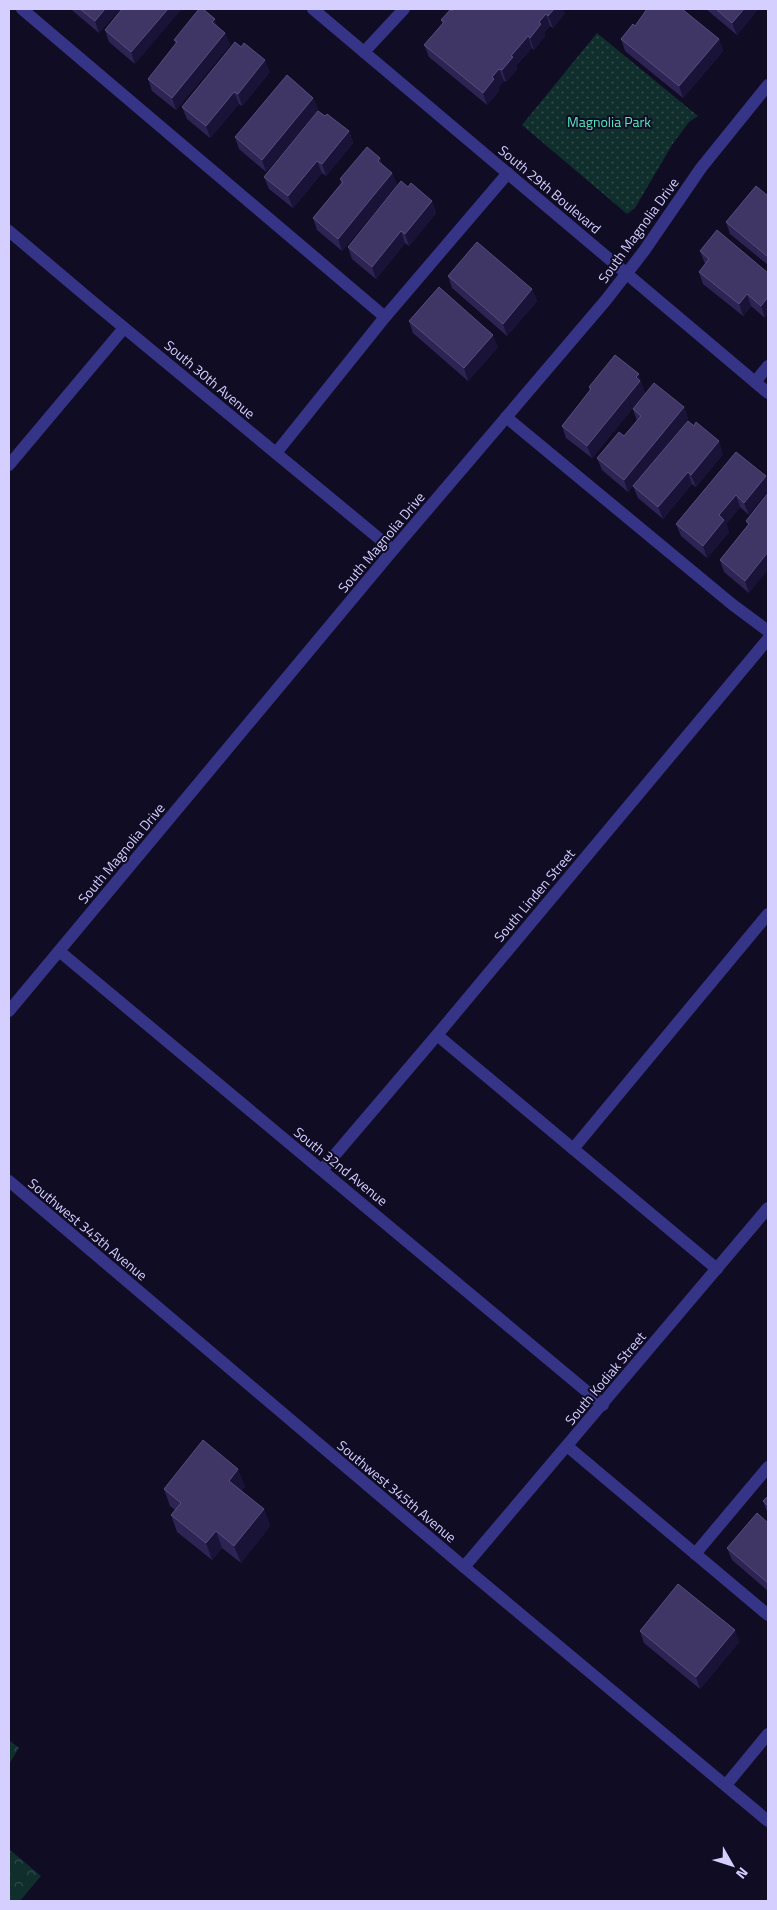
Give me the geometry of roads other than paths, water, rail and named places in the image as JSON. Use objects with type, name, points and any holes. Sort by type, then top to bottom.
[{"type":"street","points":[[22,9],[385,317]]},
{"type":"street","name":"South 29th Boulevard","points":[[313,9],[768,393]]},
{"type":"street","points":[[364,52],[404,9]]},
{"type":"street","name":"South Magnolia Drive","points":[[9,1011],[393,550],[627,274],[701,168],[768,86]]},
{"type":"street","points":[[276,453],[385,317],[508,173]]},
{"type":"street","name":"South 30th Avenue","points":[[9,230],[124,328],[393,550]]},
{"type":"street","points":[[9,465],[124,328]]},
{"type":"street","points":[[755,382],[768,366]]},
{"type":"street","points":[[506,417],[733,605],[768,631]]},
{"type":"street","name":"South Linden Street","points":[[322,1170],[768,639]]},
{"type":"street","points":[[573,1149],[768,914]]},
{"type":"street","name":"South 32nd Avenue","points":[[59,951],[603,1405]]},
{"type":"street","points":[[437,1035],[717,1269]]},
{"type":"street","name":"Southwest 345th Avenue","points":[[9,1181],[464,1567],[768,1821]]},
{"type":"street","name":"South Kodiak Street","points":[[464,1567],[490,1539],[768,1208]]},
{"type":"street","points":[[567,1446],[768,1615]]},
{"type":"street","points":[[695,1554],[768,1467]]},
{"type":"street","points":[[726,1785],[768,1734]]},
{"type":"park label","name":"Magnolia Park","points":[[609,121]]}]
